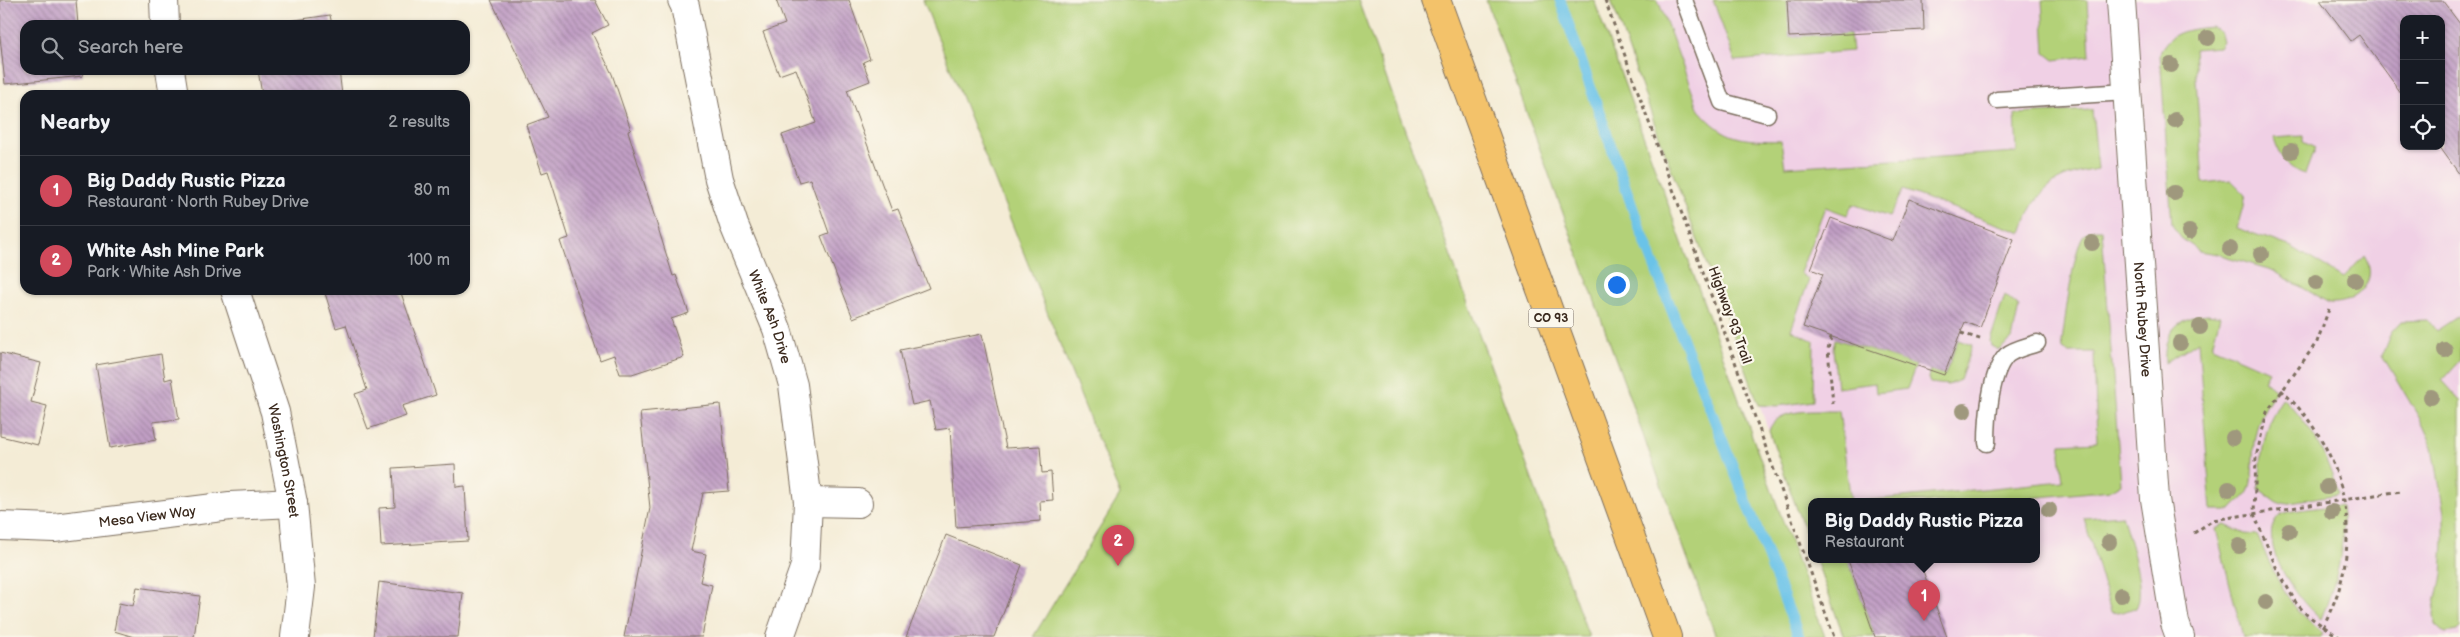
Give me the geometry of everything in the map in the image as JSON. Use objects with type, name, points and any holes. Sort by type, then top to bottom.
[{"type":"highway","name":"CO 93","points":[[1436,0],[1667,637]]},
{"type":"street","points":[[164,0],[165,20]]},
{"type":"street","name":"White Ash Drive","points":[[682,0],[685,6],[704,94],[718,179],[734,225],[777,329],[793,385],[808,502],[805,566],[780,637]]},
{"type":"street","name":"North Rubey Drive","points":[[2121,0],[2154,499],[2162,554],[2175,623],[2180,637]]},
{"type":"street","points":[[171,75],[173,90]]},
{"type":"street","name":"Washington Street","points":[[237,295],[275,412],[293,503],[301,587],[295,637]]},
{"type":"street","points":[[808,502],[858,503]]},
{"type":"street","name":"Mesa View Way","points":[[0,526],[54,528],[230,506],[293,503]]},
{"type":"lane","points":[[1684,0],[1722,102],[1767,114]]},
{"type":"lane","points":[[1997,100],[2127,92]]},
{"type":"lane","points":[[1987,443],[1987,415],[1995,377],[2008,355],[2037,343]]},
{"type":"path","name":"Highway 93 Trail","points":[[1605,0],[1834,637]]},
{"type":"path","points":[[2329,309],[2317,342],[2281,390],[2268,412],[2261,432],[2256,457],[2254,514],[2286,587],[2307,615],[2323,628],[2339,637]]},
{"type":"path","points":[[1961,333],[1986,341]]},
{"type":"path","points":[[1831,337],[1828,348],[1832,404]]},
{"type":"path","points":[[2281,390],[2299,406],[2324,441],[2337,473],[2344,499],[2347,526],[2344,565],[2339,588],[2323,628]]},
{"type":"path","points":[[2162,554],[2213,520],[2402,491]]},
{"type":"shaded area","points":[[1613,0],[2460,0],[2460,637],[1844,637],[1817,563],[2040,563],[2040,498],[1808,498],[1808,540]]},
{"type":"green space","points":[[923,0],[1358,0],[1589,637],[1033,637],[1120,495]]},
{"type":"green space","points":[[1486,0],[1594,0],[1825,637],[1716,637]]},
{"type":"green space","points":[[1611,0],[1658,0],[1699,110],[1718,128],[1735,137],[1781,141],[1785,167],[2017,152],[2015,114],[2092,110],[2098,169],[2058,180],[2049,187],[2034,205],[2022,233],[1903,190],[1889,217],[1853,204],[1847,215],[1825,207],[1800,273],[1809,280],[1791,330],[1814,341],[1813,401],[1778,406],[1759,405],[1659,136]]},
{"type":"green space","points":[[1713,0],[1787,0],[1850,34],[1852,51],[1735,61]]},
{"type":"green space","points":[[2042,0],[2087,0],[2090,56],[2054,60],[2045,53]]},
{"type":"green space","points":[[2212,27],[2220,32],[2223,41],[2219,47],[2194,49],[2203,183],[2231,180],[2246,195],[2237,228],[2292,247],[2343,278],[2364,256],[2369,274],[2363,290],[2356,296],[2339,303],[2329,303],[2272,270],[2217,254],[2199,251],[2181,238],[2172,225],[2160,54],[2163,46],[2174,36],[2188,30]]},
{"type":"green space","points":[[2303,136],[2303,142],[2315,148],[2305,174],[2289,165],[2278,150],[2274,138]]},
{"type":"green space","points":[[2102,230],[2121,484],[2111,490],[2030,498],[1892,498],[2063,481],[2060,454],[2061,444],[2097,442],[2094,352],[2068,352],[2063,349],[2062,342],[2076,256],[2079,244],[2087,232]]},
{"type":"green space","points":[[2005,295],[2019,307],[2012,339],[1999,350],[1991,346],[1990,341]]},
{"type":"green space","points":[[2208,314],[2220,316],[2212,346],[2269,371],[2264,380],[2276,390],[2263,412],[2256,430],[2252,478],[2249,490],[2231,510],[2211,510],[2198,341],[2165,363],[2167,343],[2174,328],[2188,319]]},
{"type":"green space","points":[[2460,315],[2460,360],[2442,380],[2460,400],[2460,628],[2457,631],[2445,633],[2435,624],[2434,613],[2442,575],[2444,512],[2433,447],[2420,419],[2382,355],[2391,332],[2401,321],[2428,320],[2436,331]]},
{"type":"green space","points":[[1835,339],[1916,365],[1907,389],[1876,393],[1875,383],[1837,388],[1833,349]]},
{"type":"green space","points":[[1958,340],[1972,345],[1960,380],[1948,385],[1930,383],[1928,378],[1930,370],[1945,375]]},
{"type":"green space","points":[[2283,398],[2302,419],[2317,442],[2329,467],[2338,494],[2279,504],[2259,489],[2264,441],[2271,419]]},
{"type":"green space","points":[[1809,411],[1839,411],[1850,498],[1808,498],[1808,540],[1769,431],[1773,423],[1780,417]]},
{"type":"green space","points":[[2341,505],[2342,536],[2339,564],[2332,591],[2321,619],[2302,600],[2282,570],[2275,554],[2272,539],[2273,525],[2280,515],[2284,513]]},
{"type":"green space","points":[[2122,515],[2138,576],[2139,599],[2136,608],[2118,613],[2111,612],[2084,518]]},
{"type":"green space","points":[[2225,525],[2245,534],[2257,535],[2283,589],[2310,623],[2323,633],[2321,637],[2243,637],[2216,529]]},
{"type":"green space","points":[[1817,563],[1849,563],[1875,637],[1844,637]]},
{"type":"building","points":[[0,0],[76,0],[78,20],[20,20],[20,75],[83,76],[5,84],[0,37]]},
{"type":"building","points":[[491,0],[595,0],[608,25],[592,33],[612,74],[631,130],[628,131],[673,276],[676,275],[689,313],[671,319],[684,357],[632,374],[620,374],[614,355],[600,360],[560,241],[569,238],[548,171],[542,173],[526,125],[548,117]]},
{"type":"building","points":[[776,0],[849,0],[870,59],[863,62],[870,81],[847,90],[892,211],[898,209],[929,288],[853,318],[821,236],[829,233],[810,179],[799,182],[782,135],[816,123],[796,69],[779,75],[763,32],[785,24]]},
{"type":"building","points":[[1787,0],[1923,0],[1924,30],[1789,37]]},
{"type":"building","points":[[2320,0],[2442,0],[2460,24],[2460,175],[2442,150],[2445,150],[2445,15],[2400,15],[2400,91],[2359,35],[2351,41]]},
{"type":"building","points":[[330,15],[331,20],[295,20]]},
{"type":"building","points":[[259,75],[340,75],[341,90],[261,90]]},
{"type":"building","points":[[1909,199],[2014,239],[1980,328],[1965,322],[1944,375],[1803,327],[1823,274],[1811,269],[1831,218],[1893,241]]},
{"type":"building","points":[[326,295],[402,295],[436,395],[402,406],[406,416],[368,429],[355,394],[367,390],[346,325],[336,328]]},
{"type":"building","points":[[982,334],[1006,448],[1040,446],[1042,473],[1051,472],[1053,500],[1040,501],[1041,521],[956,527],[950,428],[936,430],[930,401],[912,405],[900,350]]},
{"type":"building","points":[[0,353],[41,363],[31,402],[47,406],[38,445],[0,436]]},
{"type":"building","points":[[161,354],[165,380],[172,378],[179,419],[153,422],[156,440],[110,448],[96,365]]},
{"type":"building","points":[[720,404],[729,491],[703,493],[691,551],[706,554],[700,582],[712,585],[702,637],[624,637],[650,508],[640,412]]},
{"type":"building","points":[[455,464],[456,487],[465,486],[468,541],[381,546],[379,508],[395,507],[393,468]]},
{"type":"building","points":[[946,535],[1022,565],[994,637],[906,637]]},
{"type":"building","points":[[1849,563],[1920,563],[1947,637],[1875,637]]},
{"type":"building","points":[[379,582],[463,593],[458,637],[373,637]]},
{"type":"building","points":[[137,587],[200,596],[194,637],[134,637],[114,631],[119,603],[133,606]]},
{"type":"waterway","points":[[1560,0],[1639,226],[1799,637]]},
{"type":"place","name":"White Ash Mine Park","points":[[1118,566]]},
{"type":"place","name":"Big Daddy Rustic Pizza","points":[[1924,621]]}]
